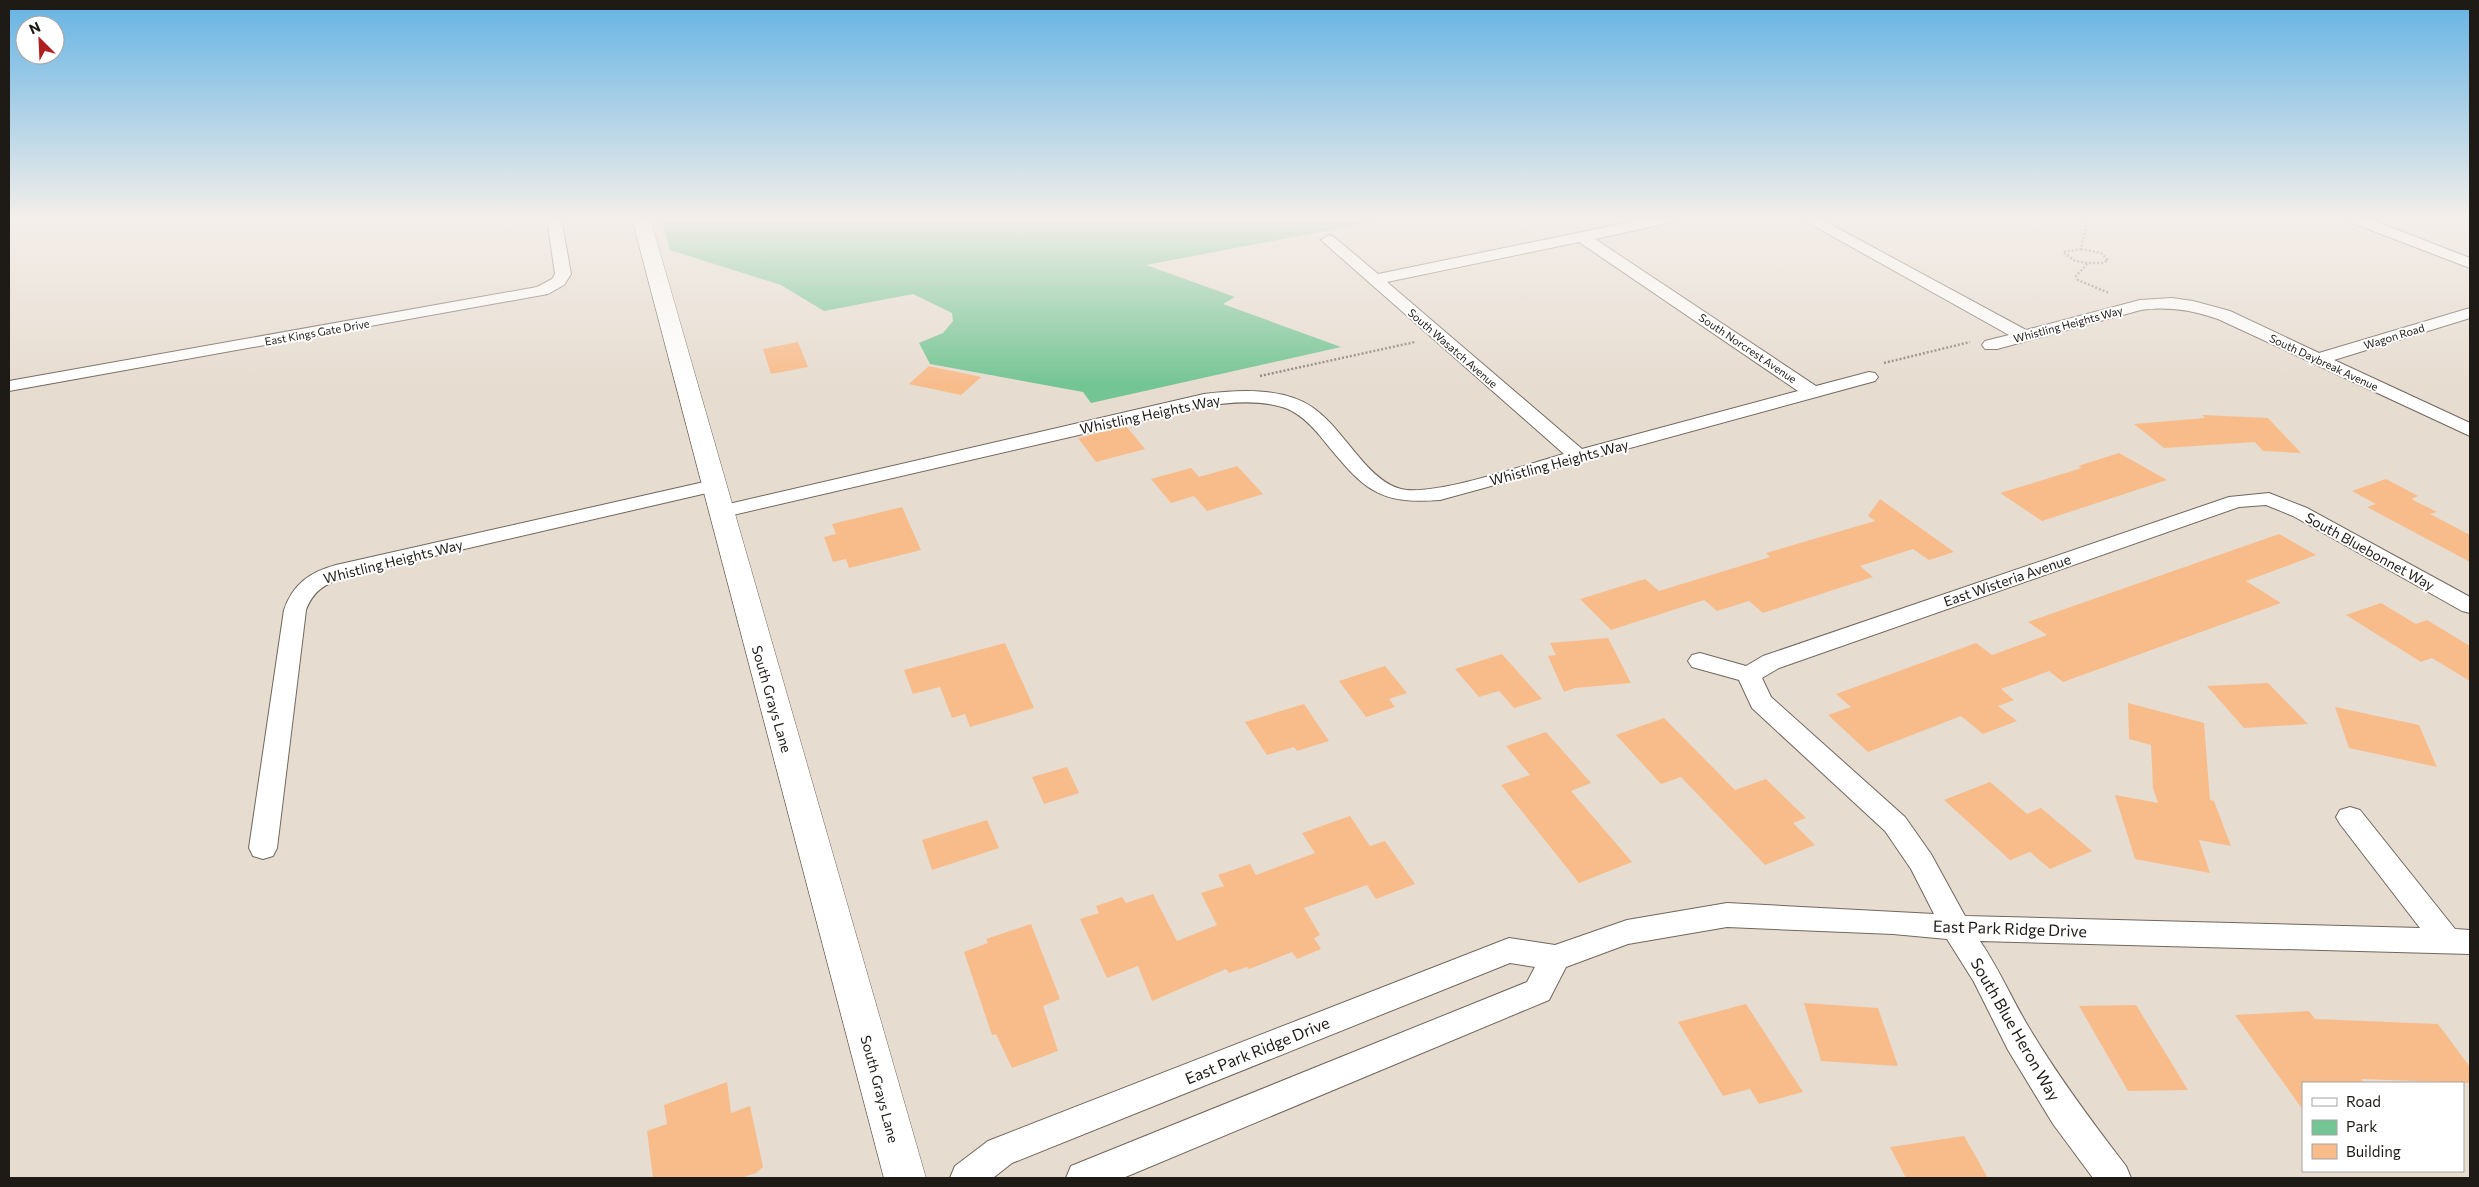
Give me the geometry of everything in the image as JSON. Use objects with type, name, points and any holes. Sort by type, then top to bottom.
[{"type":"street","name":"East Kings Gate Drive","points":[[9,386],[542,291],[558,282],[563,273]]},
{"type":"street","name":"South Grays Lane","points":[[656,273],[716,499],[905,1178]]},
{"type":"street","name":"South Wasatch Avenue","points":[[1367,273],[1578,456]]},
{"type":"street","points":[[1375,280],[1407,273]]},
{"type":"street","name":"South Norcrest Avenue","points":[[1636,273],[1814,392]]},
{"type":"street","points":[[1909,273],[2024,336]]},
{"type":"street","name":"Whistling Heights Way","points":[[1990,344],[2140,305],[2156,302],[2176,302]]},
{"type":"street","name":"South Daybreak Avenue","points":[[2176,302],[2200,307],[2224,316],[2470,430]]},
{"type":"street","name":"Wagon Road","points":[[2317,359],[2470,313]]},
{"type":"street","name":"Whistling Heights Way","points":[[263,848],[299,597],[311,582],[336,572],[716,499],[1204,400],[1238,397],[1282,403],[1304,410],[1374,483],[1392,493],[1416,495],[1440,494],[1869,378]]},
{"type":"street","name":"South Bluebonnet Way","points":[[2264,491],[2470,606]]},
{"type":"street","name":"East Wisteria Avenue","points":[[1749,674],[1771,662],[2264,491]]},
{"type":"street","points":[[1700,661],[1749,674]]},
{"type":"street","name":"South Blue Heron Way","points":[[1749,674],[1761,702],[1895,824],[1921,862],[1956,928],[1985,973],[2019,1040],[2065,1113],[2114,1178]]},
{"type":"street","points":[[2350,817],[2459,942]]},
{"type":"street","name":"East Park Ridge Drive","points":[[967,1178],[1000,1152],[1509,950],[1555,958],[1627,932],[1728,915],[1894,922],[1956,928],[2459,942]]},
{"type":"street","points":[[1083,1178],[1538,991],[1555,958]]},
{"type":"path","points":[[2078,273],[2076,276],[2078,280],[2140,305]]},
{"type":"path","points":[[1238,397],[1240,380],[1441,337]]},
{"type":"path","points":[[1869,378],[1871,367],[1965,342],[1990,344]]},
{"type":"green space","points":[[744,273],[1169,273],[1235,297],[1223,304],[1341,347],[1091,403],[1083,392],[930,364],[919,343],[943,333],[953,321],[952,313],[913,294],[824,311],[781,285]]},
{"type":"building","points":[[798,342],[808,367],[771,374],[763,349]]},
{"type":"building","points":[[929,366],[981,377],[961,395],[909,384]]},
{"type":"building","points":[[2202,415],[2268,418],[2301,453],[2263,451],[2255,442],[2164,448],[2134,424],[2205,418]]},
{"type":"building","points":[[1126,426],[1145,449],[1096,462],[1078,438]]},
{"type":"building","points":[[2119,453],[2167,480],[2042,521],[2000,493],[2082,468],[2078,466]]},
{"type":"building","points":[[1237,466],[1263,494],[1207,511],[1194,496],[1171,503],[1151,479],[1191,468],[1199,477]]},
{"type":"building","points":[[2386,479],[2418,496],[2411,499],[2437,512],[2430,514],[2470,535],[2470,562],[2367,507],[2376,504],[2352,491]]},
{"type":"building","points":[[1880,499],[1954,552],[1929,560],[1913,549],[1860,566],[1873,577],[1763,613],[1749,601],[1717,611],[1704,600],[1611,630],[1580,599],[1645,579],[1659,591],[1770,557],[1766,553],[1875,521],[1868,516]]},
{"type":"building","points":[[902,507],[921,550],[849,568],[846,559],[833,562],[824,537],[836,534],[832,524]]},
{"type":"building","points":[[2279,534],[2316,555],[2246,581],[2281,603],[2063,682],[2049,671],[2001,689],[2014,700],[1998,706],[2017,721],[1983,734],[1961,716],[1868,752],[1828,715],[1851,707],[1836,694],[1976,643],[1992,655],[2047,635],[2028,622]]},
{"type":"building","points":[[2381,603],[2416,624],[2427,620],[2470,646],[2470,681],[2432,658],[2421,662],[2346,615]]},
{"type":"building","points":[[1608,638],[1631,683],[1575,688],[1564,692],[1548,656],[1556,655],[1550,643]]},
{"type":"building","points":[[1005,643],[1034,708],[970,727],[965,714],[952,718],[940,687],[913,694],[904,670]]},
{"type":"building","points":[[1502,654],[1542,699],[1514,708],[1499,691],[1479,697],[1455,669]]},
{"type":"building","points":[[1385,666],[1407,693],[1389,699],[1395,707],[1366,717],[1339,681]]},
{"type":"building","points":[[2268,683],[2308,724],[2244,728],[2207,686]]},
{"type":"building","points":[[2128,703],[2204,723],[2210,800],[2214,801],[2231,846],[2199,840],[2210,873],[2135,859],[2115,795],[2158,803],[2153,788],[2151,745],[2129,739]]},
{"type":"building","points":[[1304,704],[1329,741],[1297,751],[1294,747],[1267,755],[1245,722]]},
{"type":"building","points":[[2335,707],[2419,725],[2437,767],[2349,748]]},
{"type":"building","points":[[1664,718],[1735,790],[1766,779],[1806,818],[1793,823],[1815,845],[1765,865],[1681,777],[1661,784],[1616,735]]},
{"type":"building","points":[[1546,732],[1591,783],[1571,791],[1632,862],[1579,883],[1501,785],[1530,775],[1506,746]]},
{"type":"building","points":[[1067,767],[1079,793],[1044,804],[1032,777]]},
{"type":"building","points":[[1990,782],[2027,814],[2041,808],[2092,851],[2050,869],[2030,852],[2010,860],[1944,800]]},
{"type":"building","points":[[1350,816],[1370,846],[1385,841],[1415,884],[1376,899],[1367,885],[1304,908],[1320,935],[1314,938],[1321,949],[1297,959],[1292,952],[1249,969],[1247,967],[1229,973],[1226,969],[1152,1001],[1138,966],[1107,978],[1080,919],[1099,913],[1096,906],[1122,897],[1126,903],[1153,894],[1177,941],[1217,925],[1201,893],[1224,886],[1218,875],[1250,864],[1256,875],[1315,853],[1302,833]]},
{"type":"building","points":[[987,820],[999,848],[932,870],[922,840]]},
{"type":"building","points":[[1031,924],[1060,999],[1043,1006],[1058,1051],[1012,1068],[996,1034],[992,1035],[964,952],[988,943],[986,939]]},
{"type":"building","points":[[1804,1003],[1878,1008],[1898,1066],[1821,1061]]},
{"type":"building","points":[[1746,1004],[1803,1092],[1759,1104],[1750,1089],[1723,1096],[1678,1022]]},
{"type":"building","points":[[2136,1005],[2188,1090],[2128,1091],[2079,1006]]},
{"type":"building","points":[[2309,1011],[2315,1019],[2438,1024],[2470,1067],[2470,1083],[2361,1079],[2363,1082],[2302,1082],[2302,1109],[2235,1015]]},
{"type":"building","points":[[727,1082],[731,1113],[750,1106],[763,1167],[756,1173],[741,1178],[653,1178],[647,1131],[667,1124],[664,1105]]},
{"type":"building","points":[[1964,1136],[1988,1178],[1906,1178],[1890,1147]]}]
